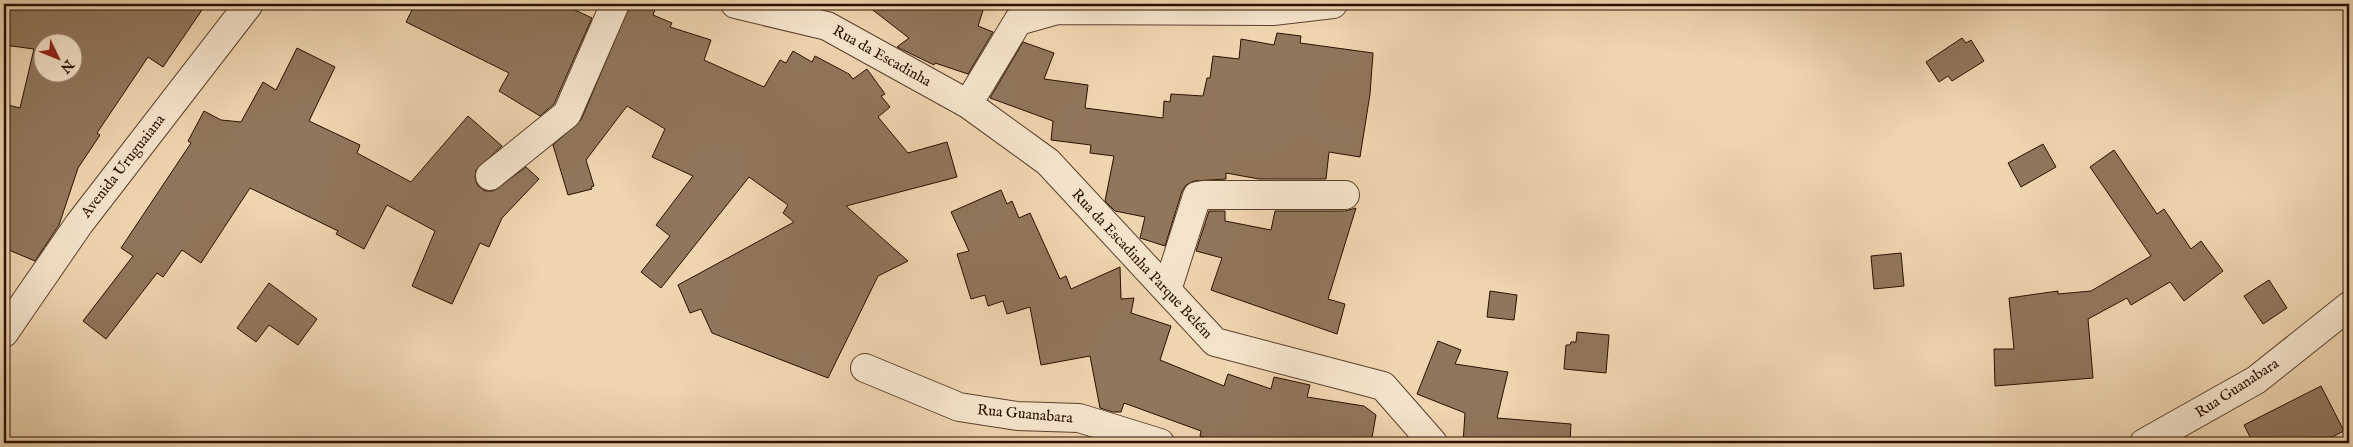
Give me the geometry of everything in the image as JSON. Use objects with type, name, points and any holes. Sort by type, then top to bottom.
[{"type":"street","name":"Avenida Uruguaiana","points":[[4,333],[79,224],[249,4]]},
{"type":"street","points":[[490,176],[568,114],[615,4]]},
{"type":"street","name":"Rua da Escadinha","points":[[734,4],[827,26],[968,104]]},
{"type":"street","points":[[968,104],[1018,21],[1057,10],[1144,7],[1272,12],[1333,4]]},
{"type":"street","name":"Rua da Escadinha Parque Belém","points":[[968,104],[1048,162],[1215,342],[1383,386],[1433,443]]},
{"type":"street","points":[[1167,290],[1197,196],[1203,194],[1345,195]]},
{"type":"street","name":"Rua Guanabara","points":[[2144,443],[2256,380],[2349,306]]},
{"type":"street","name":"Rua Guanabara","points":[[865,368],[959,407],[1017,416],[1079,418],[1160,443]]},
{"type":"building","points":[[4,4],[206,4],[163,67],[148,57],[97,133],[100,135],[78,168],[59,225],[35,261],[4,248],[4,104],[20,108],[32,57],[32,82],[82,82],[82,32],[32,32],[32,49],[4,45]]},
{"type":"building","points":[[415,4],[562,4],[592,18],[554,104],[540,116],[499,91],[509,73],[406,22]]},
{"type":"building","points":[[630,4],[657,4],[653,15],[672,23],[670,27],[711,40],[704,60],[764,87],[780,60],[786,63],[793,51],[812,62],[815,56],[849,74],[853,79],[867,69],[885,94],[881,96],[890,107],[878,117],[908,153],[947,142],[957,177],[846,206],[908,261],[878,276],[828,378],[712,333],[701,309],[690,313],[678,285],[794,222],[783,213],[788,205],[749,177],[661,288],[641,272],[670,236],[656,225],[693,176],[652,157],[665,129],[627,106],[586,160],[594,186],[591,187],[592,189],[568,195],[553,145],[581,120]]},
{"type":"building","points":[[865,4],[985,4],[978,26],[993,32],[968,74],[935,63],[934,65],[897,47],[909,38]]},
{"type":"building","points":[[1277,33],[1301,36],[1300,43],[1373,53],[1370,94],[1360,157],[1329,152],[1326,179],[1259,179],[1226,173],[1226,179],[1194,181],[1186,185],[1182,191],[1165,246],[1140,238],[1145,217],[1115,211],[1105,201],[1114,156],[1090,153],[1091,145],[1051,140],[1053,121],[990,98],[1023,42],[1054,53],[1044,79],[1088,85],[1085,108],[1163,118],[1164,101],[1170,102],[1171,94],[1203,96],[1207,78],[1210,78],[1213,56],[1239,59],[1241,39],[1274,45]]},
{"type":"building","points":[[1962,38],[1966,43],[1971,40],[1984,61],[1952,81],[1948,76],[1939,82],[1926,62]]},
{"type":"building","points":[[297,48],[335,67],[309,121],[360,145],[357,153],[411,182],[468,116],[502,146],[476,170],[475,178],[478,186],[485,191],[493,191],[526,167],[539,179],[502,218],[489,247],[480,243],[452,304],[412,286],[435,231],[387,205],[364,249],[336,234],[338,231],[250,188],[201,263],[182,250],[163,277],[157,273],[106,339],[83,321],[133,256],[121,248],[191,143],[188,141],[204,111],[221,120],[241,122],[263,82],[276,90]]},
{"type":"building","points":[[2043,144],[2056,167],[2021,187],[2008,163]]},
{"type":"building","points":[[2114,150],[2157,214],[2164,209],[2191,249],[2201,241],[2223,271],[2184,301],[2170,282],[2131,305],[2127,298],[2088,319],[2093,378],[1995,386],[1994,349],[2014,349],[2009,298],[2058,291],[2058,294],[2091,291],[2151,256],[2090,167]]},
{"type":"building","points":[[1001,190],[1007,204],[1012,201],[1019,218],[1030,213],[1060,279],[1066,276],[1071,289],[1120,267],[1121,299],[1134,298],[1131,313],[1171,326],[1160,360],[1224,386],[1228,374],[1271,389],[1274,377],[1310,385],[1307,397],[1364,406],[1376,415],[1371,443],[1220,443],[1200,436],[1201,431],[1124,403],[1121,412],[1100,408],[1090,356],[1041,365],[1030,307],[1007,314],[1003,301],[988,306],[985,295],[971,299],[957,254],[969,251],[951,212]]},
{"type":"building","points":[[1356,208],[1328,299],[1345,304],[1337,334],[1211,290],[1222,258],[1196,251],[1209,211],[1225,211],[1225,221],[1271,230],[1275,211],[1345,211]]},
{"type":"building","points":[[1901,253],[1904,286],[1874,289],[1871,256]]},
{"type":"building","points":[[2269,280],[2287,308],[2263,324],[2244,296]]},
{"type":"building","points":[[269,283],[317,319],[298,345],[269,325],[256,342],[237,328]]},
{"type":"building","points":[[1490,291],[1517,295],[1514,320],[1487,317]]},
{"type":"building","points":[[1577,332],[1609,335],[1606,373],[1564,369],[1566,345],[1576,342]]},
{"type":"building","points":[[1438,341],[1461,350],[1455,364],[1508,372],[1497,418],[1571,424],[1570,443],[1463,443],[1465,413],[1417,394]]},
{"type":"building","points":[[2321,386],[2344,431],[2320,443],[2253,443],[2244,425]]}]
